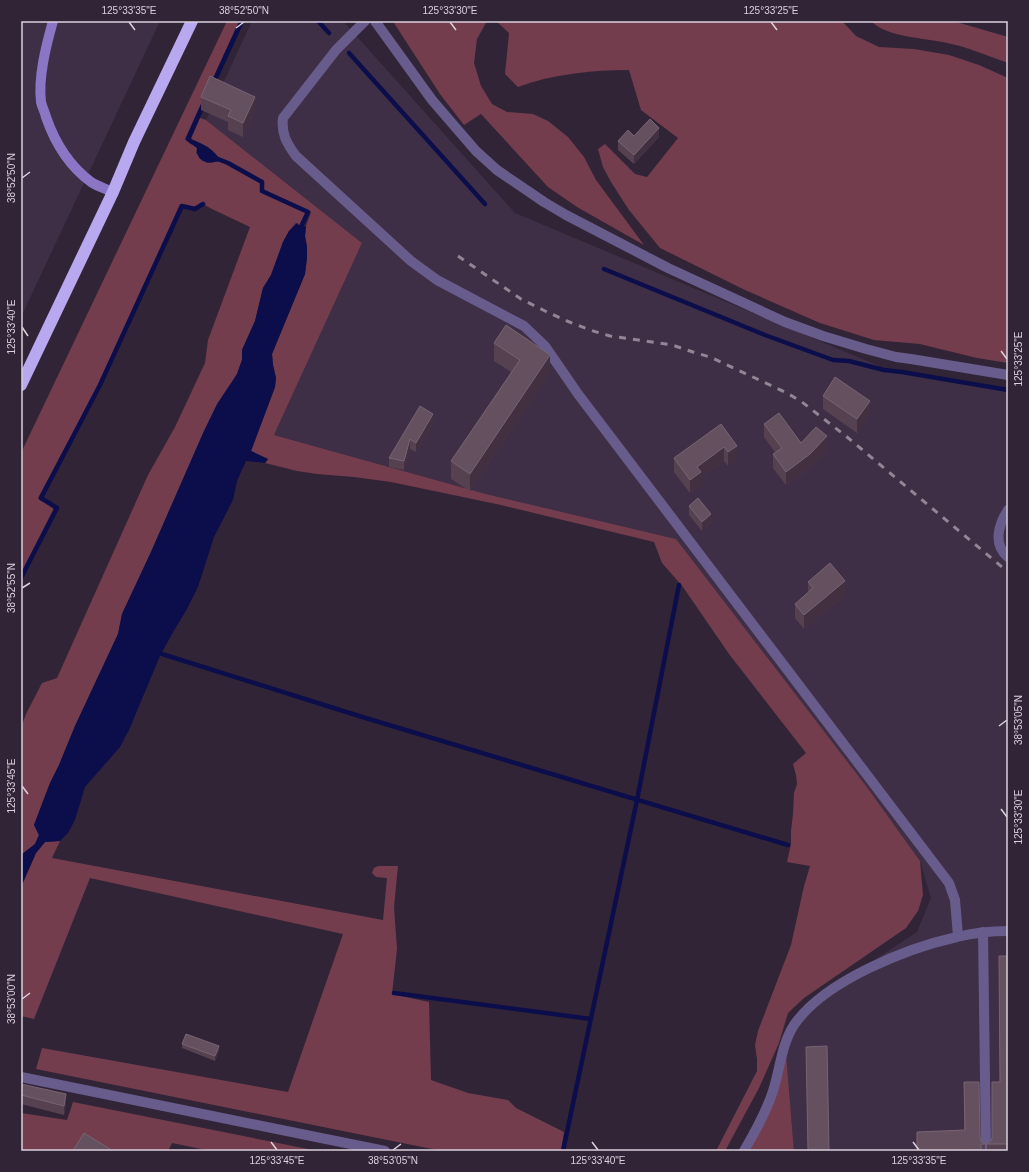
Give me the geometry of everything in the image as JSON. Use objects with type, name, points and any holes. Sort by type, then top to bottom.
[{"type":"highway","points":[[21,385],[113,192],[134,142],[192,21]]},
{"type":"street","points":[[53,21],[44,55],[41,103],[57,145],[72,164],[91,182],[113,192]]},
{"type":"street","points":[[366,21],[336,50],[284,118],[282,127],[289,146],[296,156],[411,261],[437,280],[524,326],[545,346],[578,394],[950,883],[955,900],[958,936]]},
{"type":"street","points":[[375,21],[432,100],[476,152],[497,170],[521,187],[566,215],[668,268],[785,322],[866,350],[896,357],[1008,375]]},
{"type":"street","points":[[1008,510],[1003,517],[999,531],[999,543],[1002,553],[1008,557]]},
{"type":"street","points":[[744,1151],[762,1120],[779,1070],[784,1046],[794,1025],[810,1007],[824,995],[843,982],[869,968],[926,945],[958,936],[983,932],[1008,931]]},
{"type":"street","points":[[983,932],[986,1151]]},
{"type":"street","points":[[21,1077],[385,1151]]},
{"type":"shaded area","points":[[21,21],[160,21],[21,317]]},
{"type":"shaded area","points":[[227,21],[239,21],[185,139],[197,148],[196,153],[207,163],[225,163],[260,183],[261,192],[306,212],[299,226],[296,223],[289,231],[283,242],[271,275],[263,288],[255,321],[242,350],[242,360],[237,374],[204,431],[122,614],[118,634],[75,726],[50,783],[34,825],[39,835],[35,844],[21,855],[21,727],[42,683],[57,678],[148,475],[175,427],[205,363],[208,340],[250,227],[201,203],[194,207],[180,204],[97,387],[38,498],[53,507],[53,510],[21,573],[21,453]]},
{"type":"shaded area","points":[[252,21],[343,21],[515,213],[886,369],[1008,388],[1008,1151],[794,1151],[785,1041],[807,1004],[917,932],[931,898],[920,861],[676,539],[486,494],[274,435],[362,243],[206,120]]},
{"type":"shaded area","points":[[397,21],[487,21],[477,39],[474,63],[481,86],[492,104],[507,112],[533,114],[548,121],[568,137],[584,157],[596,180],[644,245],[577,207],[548,187],[481,114],[464,125],[440,94],[394,23]]},
{"type":"shaded area","points":[[496,21],[842,21],[856,36],[879,47],[914,49],[949,55],[979,65],[1008,78],[1008,363],[977,358],[920,344],[874,340],[820,323],[745,290],[660,248],[629,210],[611,182],[603,167],[598,149],[605,144],[635,174],[647,177],[678,138],[641,110],[629,70],[601,71],[559,76],[518,87],[505,74],[509,33]]},
{"type":"shaded area","points":[[871,21],[953,21],[1008,37],[1008,63],[955,45],[896,34],[877,26]]},
{"type":"shaded area","points":[[200,118],[206,120],[362,243],[274,435],[486,494],[676,539],[866,786],[920,861],[923,895],[918,911],[906,928],[804,998],[788,1013],[779,1043],[759,1088],[725,1151],[716,1151],[757,1071],[755,1045],[758,1031],[791,945],[810,866],[787,862],[791,844],[794,793],[797,784],[793,764],[806,753],[729,654],[683,587],[662,563],[654,542],[501,505],[391,482],[297,471],[265,463],[268,459],[251,451],[275,387],[276,378],[272,354],[305,274],[307,247],[305,236],[306,226],[311,212],[264,190],[264,181],[219,158],[208,147],[191,139]]},
{"type":"shaded area","points":[[185,139],[199,142],[208,148],[219,158],[218,161],[206,162],[200,159],[197,148]]},
{"type":"shaded area","points":[[297,223],[301,227],[306,226],[305,236],[307,258],[305,274],[272,354],[276,378],[275,387],[251,451],[268,459],[265,463],[246,461],[237,481],[233,500],[214,537],[198,587],[160,656],[129,730],[120,747],[85,787],[75,820],[68,833],[60,841],[45,842],[36,853],[21,887],[21,855],[35,844],[39,835],[34,825],[50,783],[118,634],[122,614],[204,431],[217,404],[237,374],[242,360],[242,350],[255,321],[263,288],[271,275],[283,242],[289,231]]},
{"type":"shaded area","points":[[60,841],[52,858],[383,920],[387,878],[376,877],[372,873],[374,868],[378,866],[398,866],[394,907],[397,949],[392,994],[429,1002],[431,1080],[468,1093],[508,1100],[516,1108],[564,1132],[561,1151],[442,1151],[36,1069],[42,1048],[288,1092],[343,934],[90,878],[34,1019],[21,1016],[21,887],[36,853],[45,842]]},
{"type":"shaded area","points":[[785,1041],[794,1151],[750,1151],[769,1112]]},
{"type":"shaded area","points":[[73,1102],[318,1151],[211,1151],[172,1143],[168,1151],[21,1151],[21,1113],[67,1120]]},
{"type":"building","points":[[210,76],[255,97],[243,123],[228,116],[231,110],[201,97]]},
{"type":"building","points":[[650,119],[659,128],[634,155],[618,141],[628,130],[634,136]]},
{"type":"building","points":[[506,325],[550,355],[470,474],[451,461],[520,360],[494,343]]},
{"type":"building","points":[[835,377],[870,401],[857,419],[823,396]]},
{"type":"building","points":[[420,406],[433,414],[416,443],[410,439],[404,461],[389,458]]},
{"type":"building","points":[[779,413],[801,443],[816,427],[827,436],[810,454],[786,472],[773,454],[782,448],[764,424]]},
{"type":"building","points":[[721,424],[737,446],[728,452],[724,447],[697,467],[701,472],[690,480],[674,458]]},
{"type":"building","points":[[698,498],[711,514],[702,522],[689,506]]},
{"type":"building","points":[[830,563],[845,581],[804,615],[795,604],[813,588],[808,582]]},
{"type":"building","points":[[999,956],[1008,956],[1008,1144],[987,1144],[992,1138],[992,1082],[1000,1082]]},
{"type":"building","points":[[186,1034],[219,1046],[215,1056],[182,1044]]},
{"type":"building","points":[[827,1046],[829,1151],[808,1151],[806,1047]]},
{"type":"building","points":[[964,1082],[979,1082],[980,1138],[985,1144],[981,1144],[981,1150],[917,1151],[917,1132],[965,1130]]},
{"type":"building","points":[[21,1084],[66,1094],[64,1106],[21,1095]]},
{"type":"building","points":[[84,1133],[113,1151],[73,1151]]},
{"type":"waterway","points":[[213,84],[242,21]]},
{"type":"waterway","points":[[318,21],[329,33]]},
{"type":"waterway","points":[[349,53],[485,204]]},
{"type":"waterway","points":[[192,142],[188,139],[203,105]]},
{"type":"waterway","points":[[213,157],[228,163],[262,182],[262,191],[308,212],[301,227]]},
{"type":"waterway","points":[[21,578],[57,508],[41,498],[100,385],[182,206],[195,209],[203,204]]},
{"type":"waterway","points":[[604,269],[765,335],[833,360],[849,361],[884,370],[1008,390]]},
{"type":"waterway","points":[[563,1151],[637,800],[679,585]]},
{"type":"waterway","points":[[162,654],[359,716],[788,845]]},
{"type":"waterway","points":[[394,993],[591,1019]]},
{"type":"railway","points":[[458,256],[521,299],[567,321],[610,336],[672,345],[710,357],[787,393],[802,402],[847,437],[1008,572]]}]
